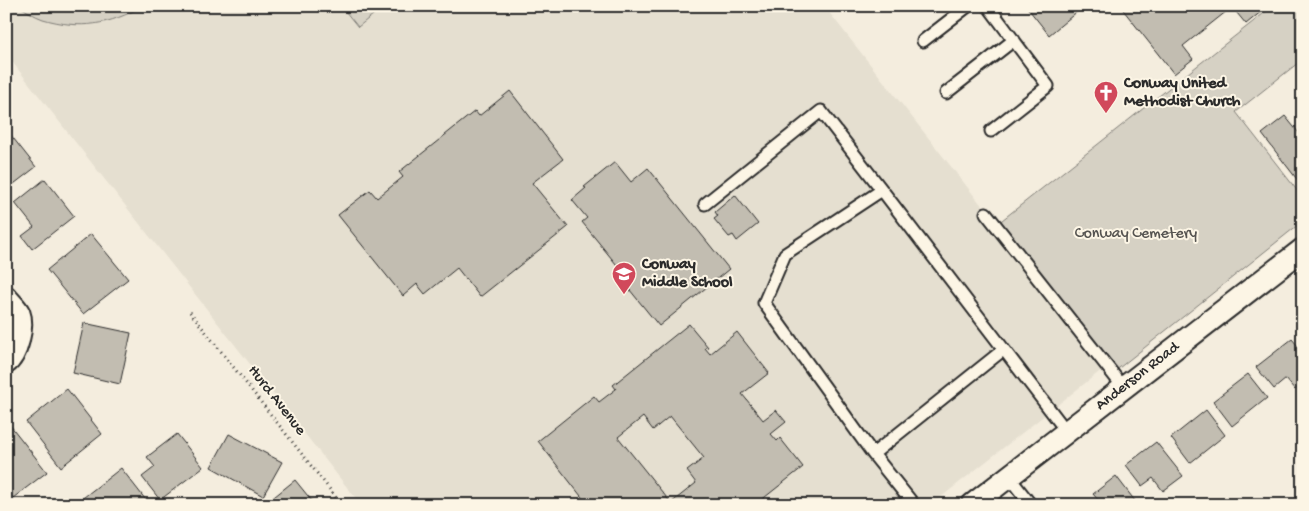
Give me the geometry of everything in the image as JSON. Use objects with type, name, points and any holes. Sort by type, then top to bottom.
[{"type":"street","name":"Anderson Road","points":[[972,505],[1303,249]]},
{"type":"street","points":[[6,297],[19,314],[20,338],[12,359],[6,363]]},
{"type":"lane","points":[[923,42],[968,6]]},
{"type":"lane","points":[[988,6],[1048,86],[991,131]]},
{"type":"lane","points":[[946,93],[1014,40]]},
{"type":"lane","points":[[705,204],[821,111],[1067,432]]},
{"type":"lane","points":[[882,190],[785,254],[764,303],[873,454],[914,505]]},
{"type":"lane","points":[[986,213],[1124,388]]},
{"type":"lane","points":[[873,454],[1003,350]]},
{"type":"lane","points":[[1008,476],[1031,505]]},
{"type":"path","name":"Hurd Avenue","points":[[190,312],[342,505]]},
{"type":"shaded area","name":"Conway Middle School","points":[[6,6],[824,6],[1108,365],[931,505],[361,505],[6,54]]},
{"type":"green space","points":[[19,6],[143,6],[118,18],[82,25],[43,19]]},
{"type":"green space","points":[[341,6],[384,6],[358,27]]},
{"type":"green space","name":"Conway Cemetery","points":[[1273,6],[1303,6],[1303,59],[1236,112],[1303,198],[1303,221],[1114,372],[997,224]]},
{"type":"building","points":[[1026,6],[1084,6],[1049,35]]},
{"type":"building","points":[[1120,6],[1268,6],[1246,24],[1232,7],[1183,46],[1193,59],[1174,74]]},
{"type":"building","points":[[510,91],[563,159],[532,183],[568,227],[480,297],[457,268],[425,294],[417,284],[403,296],[338,215],[370,190],[377,198],[403,177],[399,172],[475,111],[479,116]]},
{"type":"building","points":[[1285,116],[1303,138],[1303,187],[1262,134]]},
{"type":"building","points":[[6,129],[36,167],[6,190]]},
{"type":"building","points":[[615,162],[631,182],[648,168],[729,269],[659,326],[621,279],[625,275],[582,222],[587,218],[572,200],[586,188],[584,187]]},
{"type":"building","points":[[45,179],[74,216],[32,249],[22,236],[34,227],[15,203]]},
{"type":"building","points":[[735,195],[758,224],[737,241],[733,235],[729,237],[714,219],[718,216],[715,212]]},
{"type":"building","points":[[91,234],[128,279],[83,314],[47,270]]},
{"type":"building","points":[[84,323],[131,333],[120,384],[73,373]]},
{"type":"building","points":[[689,324],[708,347],[705,348],[710,354],[737,332],[769,373],[742,394],[763,420],[776,410],[786,422],[771,434],[777,441],[780,438],[803,467],[755,505],[588,505],[538,441],[594,396],[599,402],[616,389],[613,385]],"holes":[[[670,416],[704,458],[687,471],[696,483],[671,503],[618,437],[643,417],[653,430]]]},
{"type":"building","points":[[1292,339],[1303,352],[1303,384],[1295,390],[1286,379],[1274,389],[1256,367]]},
{"type":"building","points":[[1248,374],[1267,398],[1232,426],[1213,401]]},
{"type":"building","points":[[67,389],[102,434],[61,467],[26,422]]},
{"type":"building","points":[[1206,410],[1225,435],[1190,463],[1171,438]]},
{"type":"building","points":[[10,425],[47,472],[13,498],[8,491],[6,493],[6,427]]},
{"type":"building","points":[[177,434],[203,467],[160,500],[142,477],[155,467],[147,457]]},
{"type":"building","points":[[229,434],[282,462],[263,496],[211,467]]},
{"type":"building","points":[[1156,442],[1183,476],[1163,491],[1153,478],[1142,486],[1126,465]]},
{"type":"building","points":[[121,468],[149,504],[74,505]]},
{"type":"building","points":[[1116,476],[1135,501],[1131,505],[1094,505],[1099,501],[1093,494]]},
{"type":"building","points":[[295,480],[312,501],[308,505],[264,505]]},
{"type":"place","name":"Conway United Methodist Church","points":[[1106,114]]},
{"type":"place","name":"Conway Middle School","points":[[624,295]]}]
